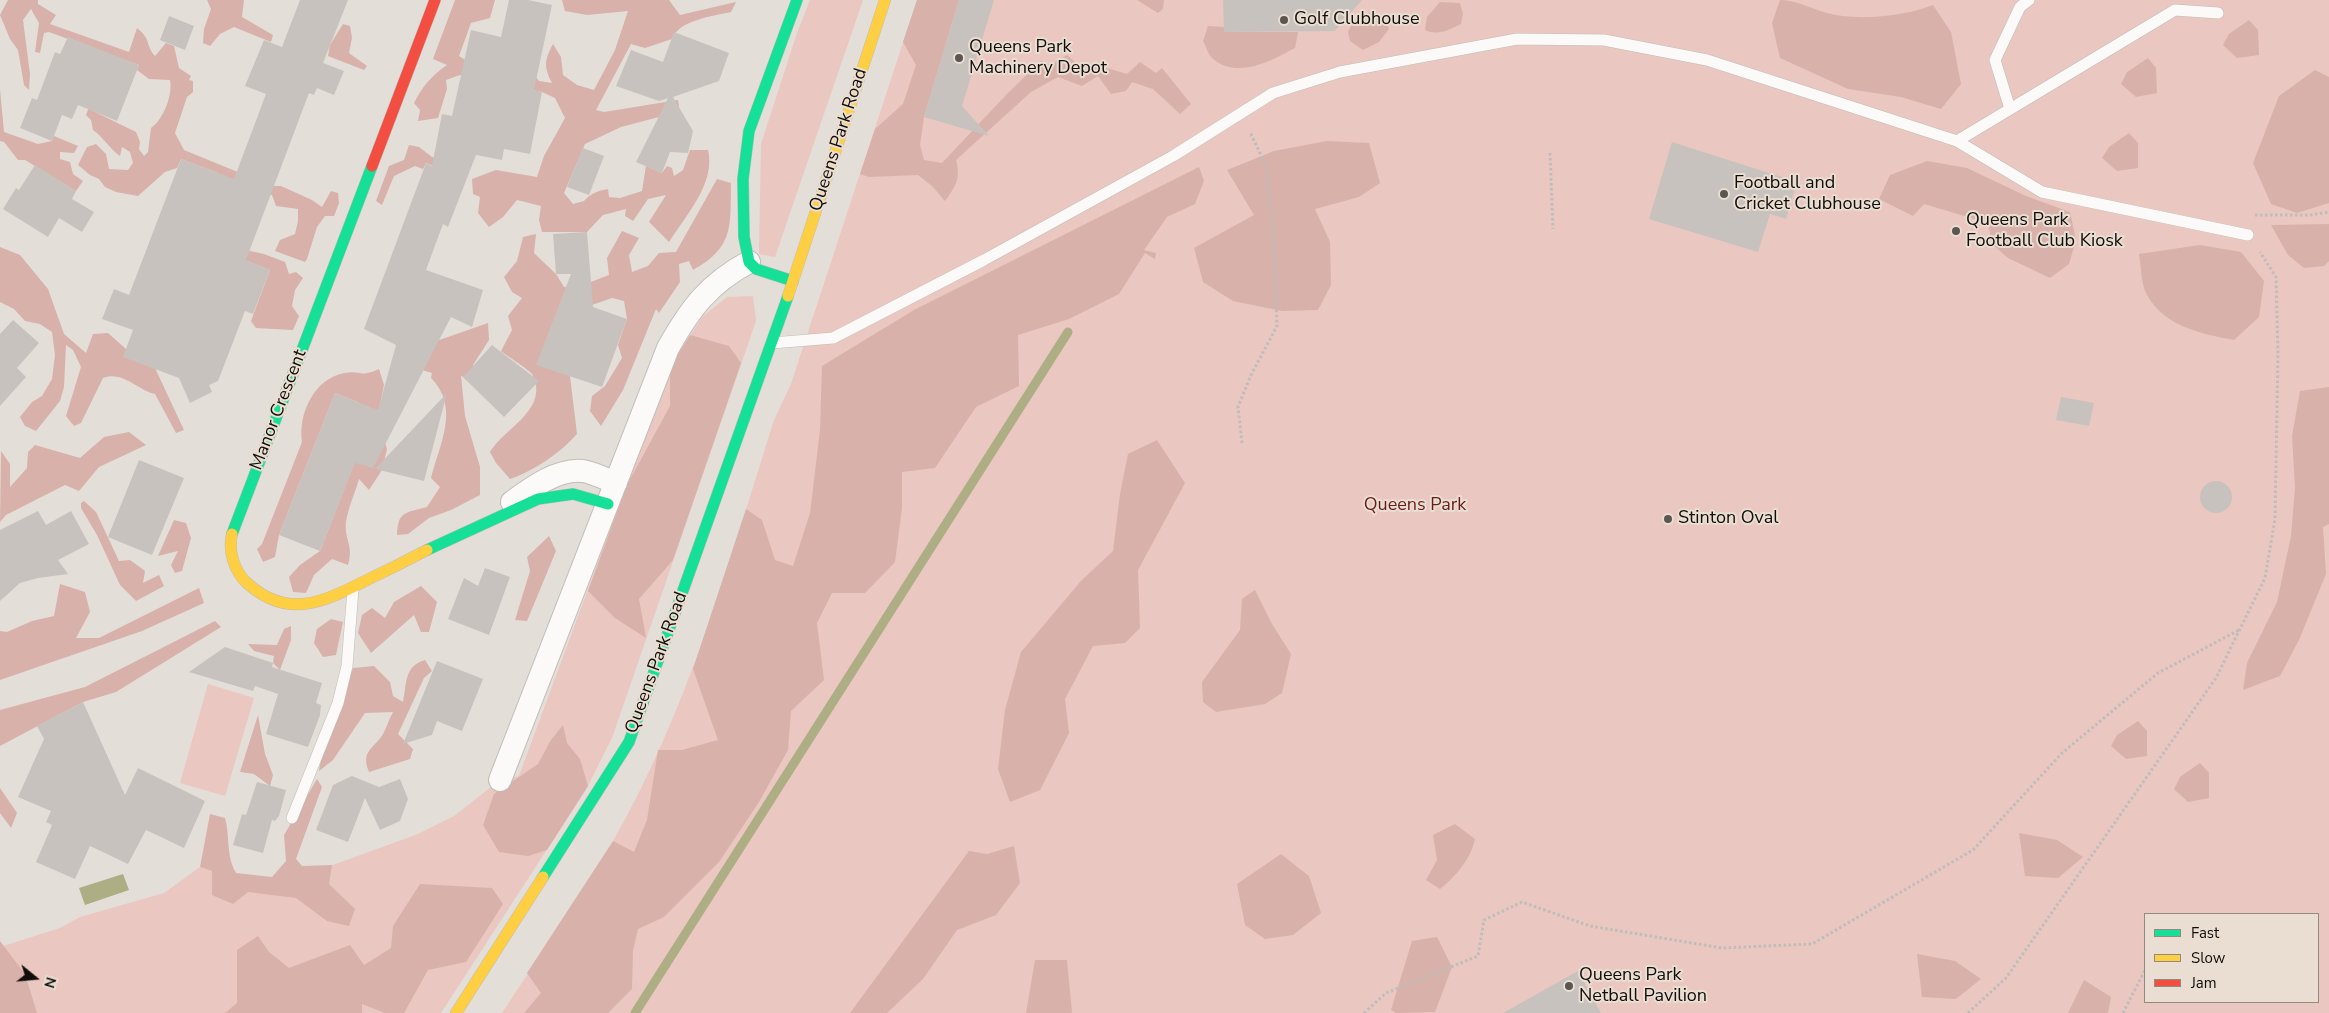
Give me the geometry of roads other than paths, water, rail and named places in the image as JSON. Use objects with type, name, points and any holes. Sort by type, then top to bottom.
[{"type":"street","name":"Manor Crescent","points":[[436,0],[235,524],[230,542],[233,561],[241,578],[253,589],[270,599],[289,604],[308,605],[330,599],[476,526],[538,499],[573,494],[608,504]]},
{"type":"street","points":[[793,280],[756,269],[748,262],[745,244],[743,179],[749,131],[797,0]]},
{"type":"street","name":"Queens Park Road","points":[[456,1013],[629,742],[772,343],[885,0]]},
{"type":"street","points":[[500,780],[661,364],[679,328],[692,309],[724,275],[748,262]]},
{"type":"street","name":"Manor Crescent","points":[[476,526],[546,480],[560,474],[579,471]]},
{"type":"street","points":[[573,494],[579,471],[616,483]]},
{"type":"lane","points":[[2010,108],[1995,60],[2020,7],[2029,0]]},
{"type":"lane","points":[[1957,140],[2174,5],[2218,13]]},
{"type":"lane","points":[[772,343],[833,338],[1156,166],[1273,93],[1349,70],[1517,39],[1604,40],[1707,60],[1957,140],[2042,192],[2248,235]]},
{"type":"lane","points":[[292,818],[338,703],[347,666],[353,587]]},
{"type":"waterway","points":[[635,1013],[1068,332]]},
{"type":"place","name":"Golf Clubhouse","points":[[1284,20]]},
{"type":"place","name":"Queens Park Machinery Depot","points":[[959,58]]},
{"type":"place","name":"Football and Cricket Clubhouse","points":[[1724,194]]},
{"type":"place","name":"Queens Park Football Club Kiosk","points":[[1956,231]]},
{"type":"place","name":"Stinton Oval","points":[[1668,519]]},
{"type":"place","name":"Queens Park Netball Pavilion","points":[[1569,986]]},
{"type":"park label","name":"Queens Park","points":[[1415,506]]}]
